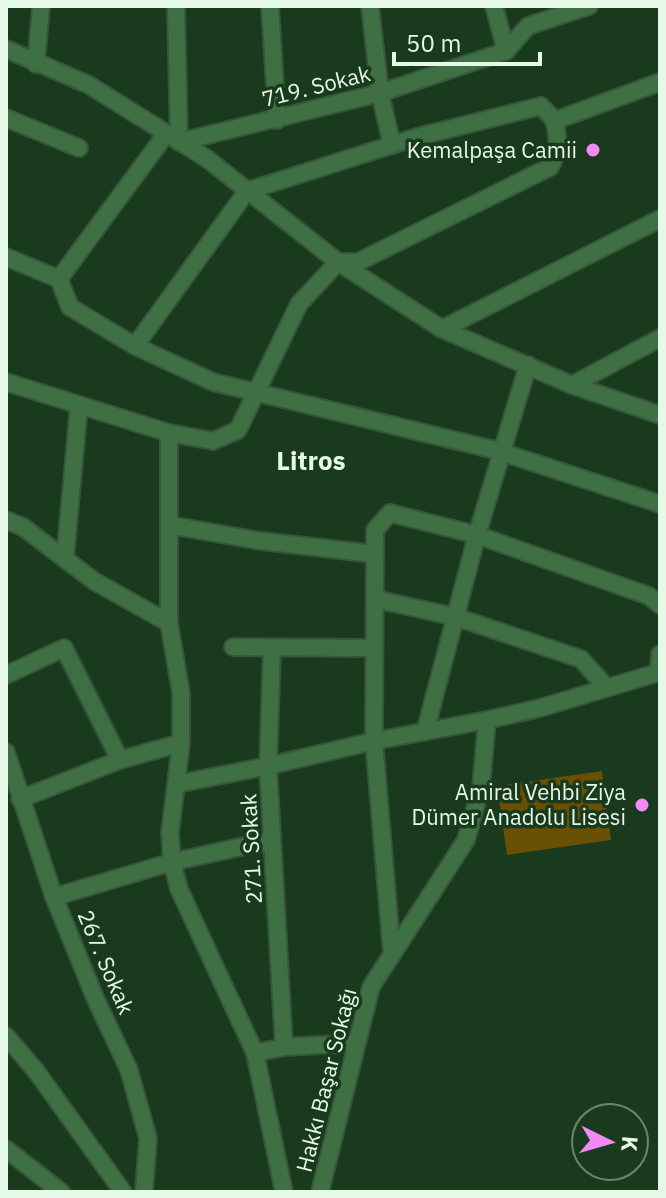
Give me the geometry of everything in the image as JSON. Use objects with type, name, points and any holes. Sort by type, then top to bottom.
[{"type":"street","points":[[36,64],[41,6]]},
{"type":"street","points":[[59,279],[173,138],[176,6]]},
{"type":"street","points":[[270,6],[277,120]]},
{"type":"street","points":[[370,6],[380,93],[392,145]]},
{"type":"street","points":[[494,6],[506,51]]},
{"type":"street","name":"719. Sokak","points":[[173,138],[277,120],[380,93],[506,51],[528,26],[589,6]]},
{"type":"street","points":[[6,49],[89,85],[206,158],[338,262],[442,329],[572,385],[660,415]]},
{"type":"street","points":[[554,121],[660,82]]},
{"type":"street","points":[[6,382],[169,433],[213,441],[238,430],[299,304],[338,262],[358,262],[550,167],[557,149],[554,121],[541,106],[392,145],[247,191],[135,346]]},
{"type":"street","points":[[6,118],[79,148]]},
{"type":"street","points":[[442,329],[660,219]]},
{"type":"street","points":[[6,257],[59,279],[70,307],[135,346],[213,382],[503,453],[660,504]]},
{"type":"street","points":[[572,385],[660,338]]},
{"type":"street","points":[[425,732],[477,535],[528,365]]},
{"type":"street","points":[[65,559],[79,405]]},
{"type":"street","points":[[169,433],[169,623],[181,693],[181,743],[170,833],[172,862],[179,889],[255,1053],[284,1192]]},
{"type":"street","points":[[392,954],[374,741],[375,530],[390,513],[477,535],[649,596],[660,605]]},
{"type":"street","points":[[6,520],[23,527],[94,581],[169,623]]},
{"type":"street","points":[[169,525],[261,541],[375,554]]},
{"type":"street","points":[[375,599],[456,617],[581,659],[607,688]]},
{"type":"street","points":[[233,647],[374,648]]},
{"type":"street","points":[[6,675],[64,648],[120,760]]},
{"type":"street","name":"271. Sokak","points":[[272,648],[268,766],[284,1047]]},
{"type":"street","points":[[177,784],[487,720],[607,688],[659,672],[660,654]]},
{"type":"street","name":"Hakkı Başar Sokağı","points":[[320,1192],[371,987],[466,840],[481,787],[487,720]]},
{"type":"street","points":[[20,799],[120,760],[181,743]]},
{"type":"street","name":"267. Sokak","points":[[6,752],[54,897],[96,1000],[129,1070],[148,1138],[144,1192]]},
{"type":"street","points":[[54,897],[172,862],[272,840]]},
{"type":"street","points":[[6,1036],[36,1071],[117,1190]]},
{"type":"street","points":[[255,1053],[284,1047],[357,1043]]},
{"type":"street","points":[[6,1149],[61,1192]]},
{"type":"shaded area","points":[[602,771],[611,840],[507,855],[497,786]]},
{"type":"place","name":"Kemalpaşa Camii","points":[[593,150]]},
{"type":"place","name":"Amiral Vehbi Ziya Dümer Anadolu Lisesi","points":[[642,805]]},
{"type":"district","name":"Litros","points":[[311,461]]}]
